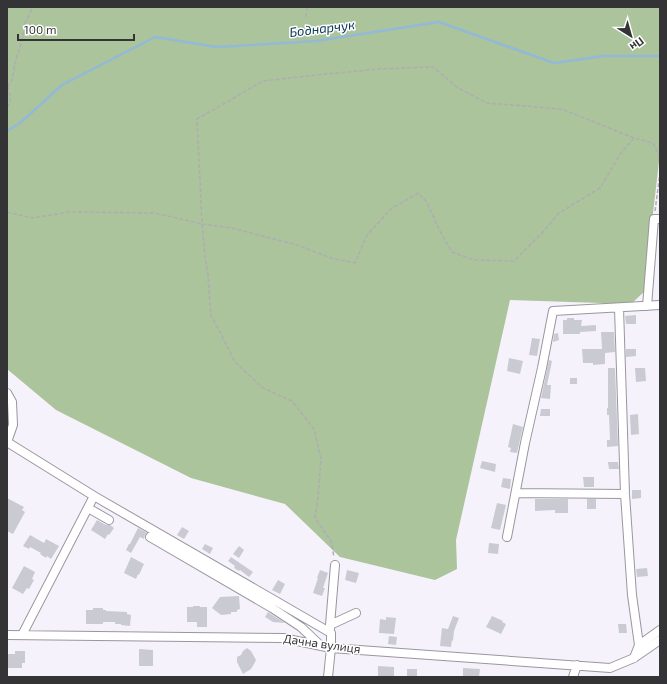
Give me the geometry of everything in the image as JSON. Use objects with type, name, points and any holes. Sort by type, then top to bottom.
[{"type":"street","points":[[647,306],[657,219]]},
{"type":"street","points":[[507,537],[553,311],[660,305]]},
{"type":"street","points":[[619,308],[625,494],[632,595],[639,645],[634,658]]},
{"type":"street","points":[[7,393],[12,402],[13,425],[7,442],[94,496],[330,629]]},
{"type":"street","points":[[516,493],[625,494]]},
{"type":"street","points":[[22,635],[94,496]]},
{"type":"street","points":[[88,508],[109,520]]},
{"type":"street","points":[[150,537],[272,608],[301,627],[321,646]]},
{"type":"street","points":[[328,677],[335,565]]},
{"type":"street","points":[[330,629],[356,613]]},
{"type":"street","points":[[639,645],[660,630]]},
{"type":"street","name":"Дачна вулиця","points":[[7,635],[283,638],[331,648],[610,668],[634,658],[660,640]]},
{"type":"street","points":[[573,677],[577,665]]},
{"type":"path","points":[[7,108],[11,102],[8,86],[12,80],[25,23],[33,7]]},
{"type":"path","points":[[306,17],[307,7]]},
{"type":"path","points":[[335,565],[331,541],[314,518],[318,496],[321,459],[314,429],[292,401],[263,388],[235,362],[211,315],[202,224],[198,119],[263,81],[380,69],[433,67],[458,88],[487,103],[562,109],[634,138],[653,143],[660,157]]},
{"type":"path","points":[[7,212],[32,218],[69,212],[155,213],[202,224],[232,228],[276,239],[332,258],[354,263],[367,235],[391,209],[418,193],[426,201],[452,252],[474,260],[514,262],[559,213],[600,188],[621,153],[634,138]]},
{"type":"path","points":[[657,219],[660,173]]},
{"type":"green space","points":[[7,7],[660,7],[660,153],[646,290],[631,304],[510,300],[456,540],[457,569],[435,580],[340,557],[285,504],[191,478],[56,410],[7,369]]},
{"type":"building","points":[[636,315],[636,324],[626,324],[625,316]]},
{"type":"building","points":[[567,318],[582,320],[581,326],[596,325],[596,331],[580,332],[580,334],[563,334],[563,320],[567,320]]},
{"type":"building","points":[[601,332],[614,332],[615,352],[605,353],[605,364],[593,365],[593,363],[583,363],[582,349],[602,349]]},
{"type":"building","points":[[558,333],[559,340],[553,342],[554,334]]},
{"type":"building","points":[[532,338],[540,339],[537,356],[529,355]]},
{"type":"building","points":[[626,349],[636,349],[636,356],[626,357]]},
{"type":"building","points":[[509,358],[523,361],[520,374],[507,371]]},
{"type":"building","points":[[549,360],[552,361],[547,385],[551,385],[550,399],[541,398]]},
{"type":"building","points":[[608,368],[615,368],[618,446],[607,447],[607,440],[610,440],[609,415],[607,415]]},
{"type":"building","points":[[635,368],[645,368],[646,381],[636,382]]},
{"type":"building","points":[[570,378],[577,378],[577,384],[570,384]]},
{"type":"building","points":[[541,409],[550,409],[550,416],[540,416]]},
{"type":"building","points":[[638,414],[639,434],[631,435],[630,415]]},
{"type":"building","points":[[513,424],[523,427],[517,453],[510,452],[511,448],[508,447]]},
{"type":"building","points":[[482,461],[496,464],[495,472],[480,468]]},
{"type":"building","points":[[608,462],[618,462],[619,469],[609,469]]},
{"type":"building","points":[[583,477],[594,477],[594,487],[584,487]]},
{"type":"building","points":[[503,478],[511,479],[510,489],[501,487]]},
{"type":"building","points":[[632,490],[641,490],[641,498],[632,499]]},
{"type":"building","points":[[7,498],[24,507],[22,510],[25,512],[13,534],[7,531]]},
{"type":"building","points":[[535,499],[568,499],[568,513],[555,513],[555,510],[535,511]]},
{"type":"building","points":[[587,499],[596,499],[596,509],[587,509]]},
{"type":"building","points":[[497,503],[506,505],[500,530],[491,528]]},
{"type":"building","points":[[97,520],[114,528],[105,539],[91,530]]},
{"type":"building","points":[[182,527],[189,531],[184,539],[177,535]]},
{"type":"building","points":[[138,528],[147,533],[144,539],[140,537],[131,553],[126,550]]},
{"type":"building","points":[[30,535],[44,543],[46,539],[59,546],[51,559],[47,556],[46,558],[40,554],[41,553],[30,547],[29,549],[23,546]]},
{"type":"building","points":[[489,543],[499,544],[498,554],[488,553]]},
{"type":"building","points":[[205,544],[213,548],[210,554],[202,549]]},
{"type":"building","points":[[239,546],[244,550],[239,558],[233,554]]},
{"type":"building","points":[[131,557],[144,564],[136,579],[124,573]]},
{"type":"building","points":[[231,557],[253,572],[249,577],[240,570],[239,571],[234,568],[235,566],[228,561]]},
{"type":"building","points":[[24,566],[35,572],[32,579],[34,580],[29,589],[27,588],[23,594],[12,588]]},
{"type":"building","points":[[647,568],[648,576],[637,577],[636,569]]},
{"type":"building","points":[[320,570],[328,573],[322,596],[313,593]]},
{"type":"building","points":[[347,570],[359,573],[356,583],[345,580]]},
{"type":"building","points":[[278,580],[285,584],[280,594],[272,590]]},
{"type":"building","points":[[239,596],[240,609],[237,610],[237,612],[221,615],[212,608],[220,597]]},
{"type":"building","points":[[187,607],[207,607],[207,627],[197,627],[197,622],[187,622]]},
{"type":"building","points":[[93,608],[103,608],[103,610],[106,611],[127,612],[127,614],[131,615],[130,626],[115,624],[115,622],[86,624],[86,610],[93,610]]},
{"type":"building","points":[[268,612],[285,623],[273,622],[265,617]]},
{"type":"building","points":[[453,616],[459,618],[454,631],[451,647],[440,646],[442,628],[448,629]]},
{"type":"building","points":[[492,616],[506,624],[501,634],[486,627]]},
{"type":"building","points":[[386,617],[396,618],[394,634],[379,633],[380,619],[386,620]]},
{"type":"building","points":[[618,624],[626,624],[627,633],[619,633]]},
{"type":"building","points":[[389,636],[397,637],[396,645],[388,644]]},
{"type":"building","points":[[247,648],[251,651],[256,660],[251,669],[243,674],[237,662],[237,657]]},
{"type":"building","points":[[139,649],[153,650],[153,666],[139,666]]},
{"type":"building","points":[[15,651],[25,651],[25,663],[22,663],[22,668],[7,668],[7,654],[15,654]]},
{"type":"building","points":[[378,666],[394,667],[394,677],[378,677]]},
{"type":"building","points":[[463,668],[480,669],[479,677],[463,677]]},
{"type":"building","points":[[407,669],[417,669],[417,677],[407,677]]},
{"type":"waterway","name":"Боднарчук","points":[[7,131],[20,123],[62,85],[155,37],[217,47],[316,41],[439,22],[554,63],[604,56],[660,56]]}]
